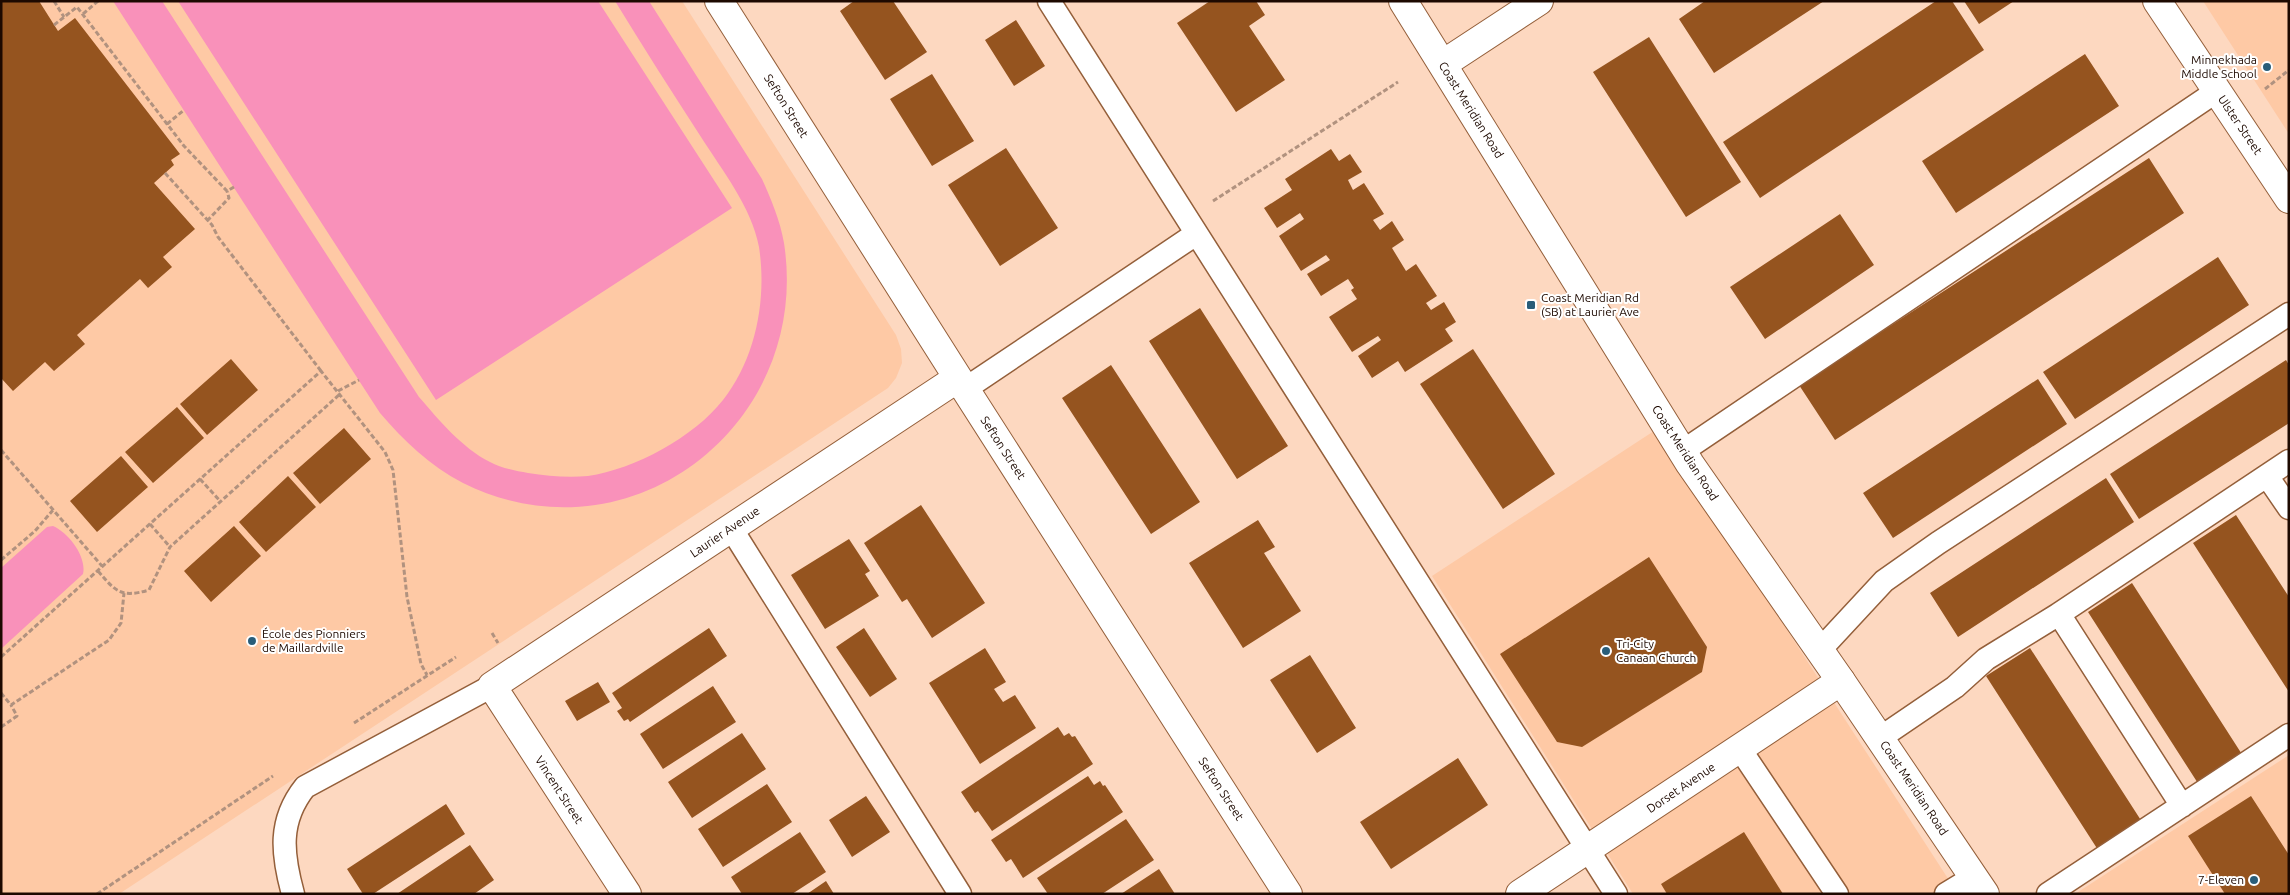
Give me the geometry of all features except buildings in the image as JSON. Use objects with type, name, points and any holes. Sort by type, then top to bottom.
[{"type":"street","name":"Sefton Street","points":[[719,1],[961,384],[1288,894]]},
{"type":"street","name":"Coast Meridian Road","points":[[1403,1],[1682,451],[1980,886]]},
{"type":"street","points":[[1443,64],[1539,1]]},
{"type":"street","name":"Ulster Street","points":[[2157,1],[2289,199]]},
{"type":"street","name":"Laurier Avenue","points":[[492,686],[731,528],[961,384]]},
{"type":"street","name":"Dorset Avenue","points":[[1520,894],[1841,681]]},
{"type":"street","name":"Vincent Street","points":[[492,686],[626,894]]},
{"type":"lane","points":[[1049,1],[1616,894]]},
{"type":"lane","points":[[1682,451],[2217,91]]},
{"type":"lane","points":[[961,384],[1192,226]]},
{"type":"lane","points":[[1819,651],[1884,581],[1938,543],[2289,314]]},
{"type":"lane","points":[[1880,738],[1955,687],[1986,659],[2059,614],[2289,461]]},
{"type":"lane","points":[[2267,476],[2289,508]]},
{"type":"lane","points":[[731,528],[960,894]]},
{"type":"lane","points":[[2059,614],[2182,806]]},
{"type":"lane","points":[[294,894],[286,854],[285,827],[293,802],[304,787],[492,686]]},
{"type":"lane","points":[[2048,894],[2289,735]]},
{"type":"lane","points":[[1740,749],[1837,894]]},
{"type":"lane","points":[[1946,894],[1980,886]]},
{"type":"path","points":[[54,1],[64,18]]},
{"type":"path","points":[[83,14],[98,1]]},
{"type":"path","points":[[54,25],[77,7],[184,146],[227,191],[229,198],[207,221]]},
{"type":"path","points":[[2265,89],[2289,70]]},
{"type":"path","points":[[1192,226],[1398,82]]},
{"type":"path","points":[[167,124],[184,110]]},
{"type":"path","points":[[165,173],[207,221],[385,452],[393,470],[407,598],[421,664],[427,675]]},
{"type":"path","points":[[227,191],[234,187]]},
{"type":"path","points":[[1,657],[322,371]]},
{"type":"path","points":[[98,571],[114,588],[124,593],[131,595],[149,590],[170,548],[339,393],[359,380]]},
{"type":"path","points":[[1,450],[102,566]]},
{"type":"path","points":[[200,479],[221,502]]},
{"type":"path","points":[[1,560],[35,531],[53,510]]},
{"type":"path","points":[[150,524],[170,548]]},
{"type":"path","points":[[11,706],[110,640],[121,623],[125,605],[124,593]]},
{"type":"path","points":[[1,694],[17,716],[1,727]]},
{"type":"shaded area","name":"École des Pionniers de Maillardville","points":[[1,1],[682,1],[896,335],[901,349],[902,363],[896,378],[888,388],[119,894],[1,894]]},
{"type":"shaded area","points":[[113,1],[162,1],[419,397],[443,424],[470,449],[494,464],[528,473],[573,477],[606,472],[644,459],[680,438],[711,414],[734,384],[744,366],[751,347],[760,307],[761,267],[759,247],[750,218],[727,176],[615,1],[649,1],[762,179],[775,210],[784,243],[785,309],[769,369],[739,420],[697,462],[645,491],[588,506],[526,504],[463,483],[439,469],[408,443],[380,413]]},
{"type":"shaded area","points":[[178,1],[598,1],[732,208],[436,400]]},
{"type":"shaded area","name":"Minnekhada Middle School","points":[[2203,1],[2289,1],[2289,134]]},
{"type":"shaded area","points":[[1657,429],[1958,894],[1633,894],[1432,576]]},
{"type":"shaded area","points":[[53,526],[65,534],[76,546],[84,567],[83,574],[1,649],[1,568],[47,527]]},
{"type":"shaded area","points":[[2289,755],[2289,894],[2075,894]]},
{"type":"place","name":"Minnekhada Middle School","points":[[2267,67]]},
{"type":"place","name":"Coast Meridian Rd (SB) at Laurier Ave","points":[[1531,305]]},
{"type":"place","name":"École des Pionniers de Maillardville","points":[[252,641]]},
{"type":"place","name":"Tri-City Canaan Church","points":[[1606,651]]},
{"type":"place","name":"7-Eleven","points":[[2254,880]]}]
